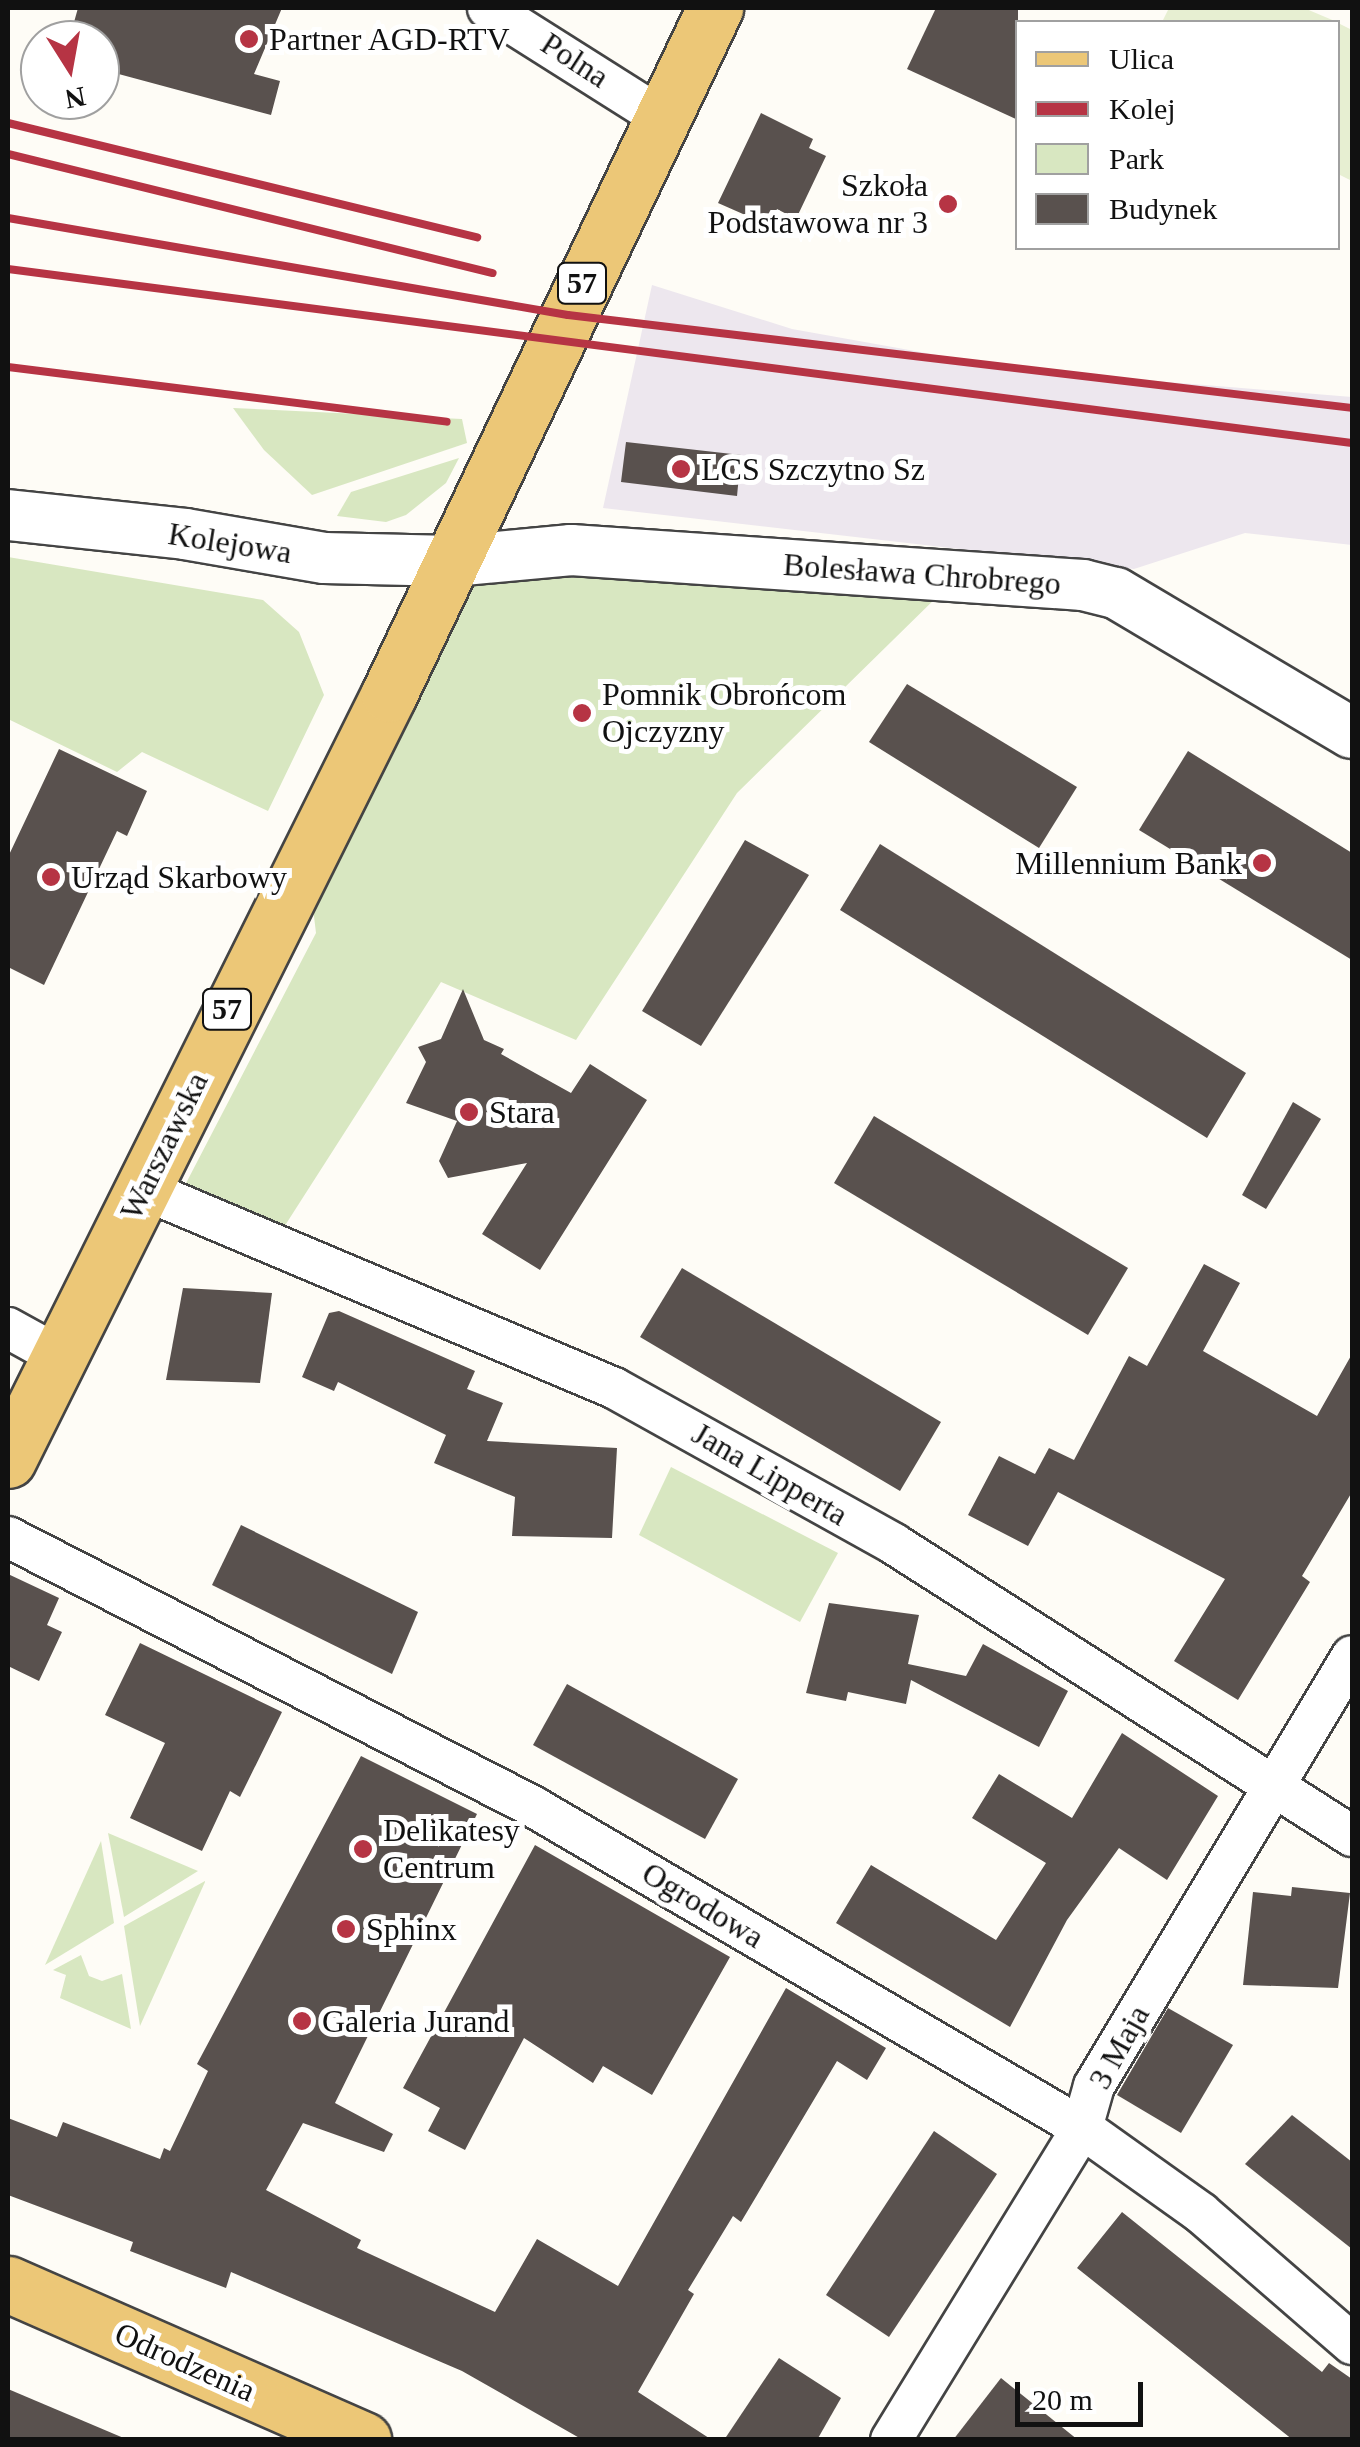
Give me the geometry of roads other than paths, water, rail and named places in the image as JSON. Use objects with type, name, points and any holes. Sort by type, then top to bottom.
[{"type":"main road","name":"57","points":[[452,561],[659,116],[715,8]]},
{"type":"main road","name":"Warszawska","points":[[8,1460],[57,1354],[145,1190],[229,1004],[452,561]]},
{"type":"main road","name":"Odrodzenia","points":[[8,2284],[363,2440]]},
{"type":"street","name":"Polna","points":[[488,8],[659,116]]},
{"type":"street","name":"Kolejowa","points":[[8,515],[186,534],[324,558],[452,561]]},
{"type":"street","name":"Bolesława Chrobrego","points":[[452,561],[571,550],[1083,585],[1116,593],[1352,733]]},
{"type":"street","name":"Jana Lipperta","points":[[145,1190],[614,1388],[894,1544],[1352,1836]]},
{"type":"street","points":[[8,1328],[57,1354]]},
{"type":"street","name":"Ogrodowa","points":[[8,1537],[564,1824],[1082,2128],[1202,2213],[1352,2344]]},
{"type":"street","name":"3 Maja","points":[[891,2440],[1082,2128],[1094,2086],[1278,1786],[1352,1656]]},
{"type":"railway","points":[[8,123],[477,237]]},
{"type":"railway","points":[[8,154],[493,273]]},
{"type":"railway","points":[[8,218],[568,315],[1352,408]]},
{"type":"railway","points":[[8,269],[1352,443]]},
{"type":"railway","points":[[8,367],[447,422]]},
{"type":"place","name":"Partner AGD-RTV","points":[[249,39]]},
{"type":"place","name":"Szkoła Podstawowa nr 3","points":[[948,204]]},
{"type":"place","name":"LCS Szczytno Sz","points":[[681,469]]},
{"type":"place","name":"Pomnik Obrońcom Ojczyzny","points":[[582,713]]},
{"type":"place","name":"Millennium Bank","points":[[1262,863]]},
{"type":"place","name":"Urząd Skarbowy","points":[[51,877]]},
{"type":"place","name":"Stara","points":[[469,1112]]},
{"type":"place","name":"Delikatesy Centrum","points":[[363,1849]]},
{"type":"place","name":"Sphinx","points":[[346,1929]]},
{"type":"place","name":"Galeria Jurand","points":[[302,2021]]}]
